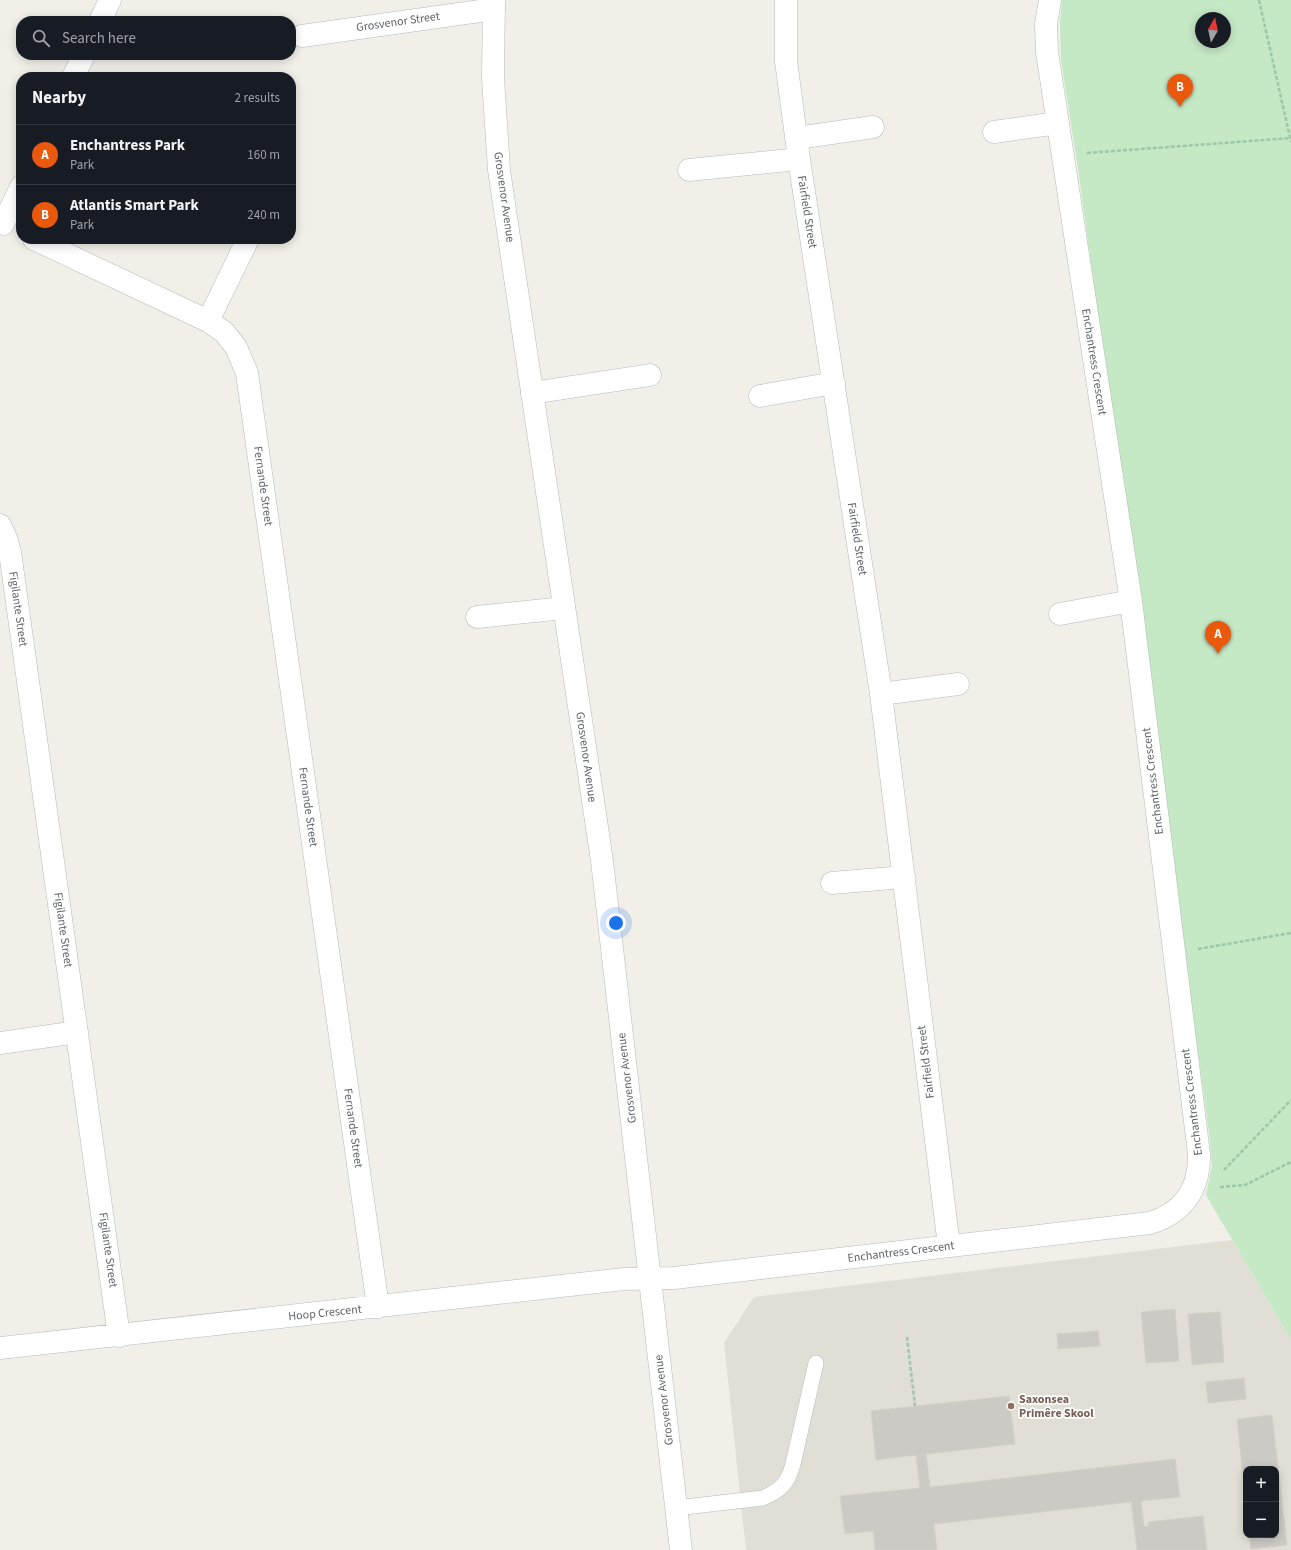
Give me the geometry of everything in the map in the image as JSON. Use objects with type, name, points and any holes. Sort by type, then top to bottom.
[{"type":"street","points":[[102,16],[110,0]]},
{"type":"street","name":"Fairfield Street","points":[[786,0],[786,61],[881,694],[948,1246]]},
{"type":"street","name":"Enchantress Crescent","points":[[650,1279],[674,1278],[1150,1223],[1161,1220],[1171,1214],[1188,1199],[1193,1189],[1200,1166],[1199,1154],[1131,601],[1046,38],[1046,24],[1050,0]]},
{"type":"street","name":"Grosvenor Street","points":[[302,36],[494,4]]},
{"type":"street","name":"Grosvenor Avenue","points":[[494,4],[493,78],[499,170],[602,861],[681,1550]]},
{"type":"street","points":[[76,72],[82,60]]},
{"type":"street","points":[[994,132],[1058,123]]},
{"type":"street","name":"Fairfield Street","points":[[689,170],[798,148],[873,127]]},
{"type":"street","points":[[8,227],[16,202]]},
{"type":"street","name":"Fernande Street","points":[[44,244],[208,322],[224,332],[236,347],[247,373],[378,1307]]},
{"type":"street","points":[[208,322],[246,244]]},
{"type":"street","points":[[532,393],[650,375]]},
{"type":"street","points":[[760,396],[834,383]]},
{"type":"street","name":"Figilante Street","points":[[0,526],[6,538],[10,552],[78,1032],[119,1336]]},
{"type":"street","points":[[1060,614],[1131,601]]},
{"type":"street","points":[[477,617],[564,608]]},
{"type":"street","points":[[881,694],[958,684]]},
{"type":"street","points":[[832,883],[904,877]]},
{"type":"street","points":[[0,1043],[78,1032]]},
{"type":"street","name":"Hoop Crescent","points":[[0,1348],[624,1279],[650,1279]]},
{"type":"lane","points":[[676,1508],[764,1498],[776,1493],[785,1483],[790,1474],[816,1363]]},
{"type":"path","points":[[1259,0],[1291,142]]},
{"type":"path","points":[[1063,154],[1291,138]]},
{"type":"path","points":[[1174,953],[1291,933]]},
{"type":"path","points":[[1193,1189],[1227,1168],[1291,1100]]},
{"type":"path","points":[[1193,1189],[1245,1185],[1291,1162]]},
{"type":"path","points":[[907,1337],[915,1406]]},
{"type":"shaded area","name":"Saxonsea Primêre Skool","points":[[1232,1240],[1291,1340],[1291,1550],[746,1550],[724,1343],[754,1297]]},
{"type":"green space","points":[[1062,0],[1291,0],[1291,1340],[1206,1195],[1212,1166],[1210,1140],[1078,168],[1061,60],[1060,22]]},
{"type":"building","points":[[1175,1309],[1179,1361],[1146,1363],[1141,1312]]},
{"type":"building","points":[[1220,1312],[1224,1362],[1192,1365],[1188,1314]]},
{"type":"building","points":[[1098,1331],[1100,1346],[1058,1349],[1057,1334]]},
{"type":"building","points":[[1244,1378],[1246,1399],[1208,1403],[1206,1382]]},
{"type":"building","points":[[1009,1396],[1015,1444],[926,1454],[930,1487],[1175,1459],[1180,1497],[1141,1501],[1144,1526],[1149,1526],[1148,1522],[1203,1516],[1207,1550],[1137,1550],[1131,1502],[934,1524],[937,1550],[875,1550],[873,1531],[845,1534],[840,1496],[920,1488],[916,1455],[876,1460],[871,1411]]},
{"type":"building","points":[[1272,1415],[1278,1466],[1243,1466],[1243,1476],[1237,1419]]},
{"type":"building","points":[[1279,1476],[1287,1545],[1251,1549],[1249,1538],[1279,1538]]},
{"type":"place","name":"Atlantis Smart Park","points":[[1180,107]]},
{"type":"place","name":"Enchantress Park","points":[[1218,654]]},
{"type":"place","name":"Saxonsea Primêre Skool","points":[[1011,1406]]}]
